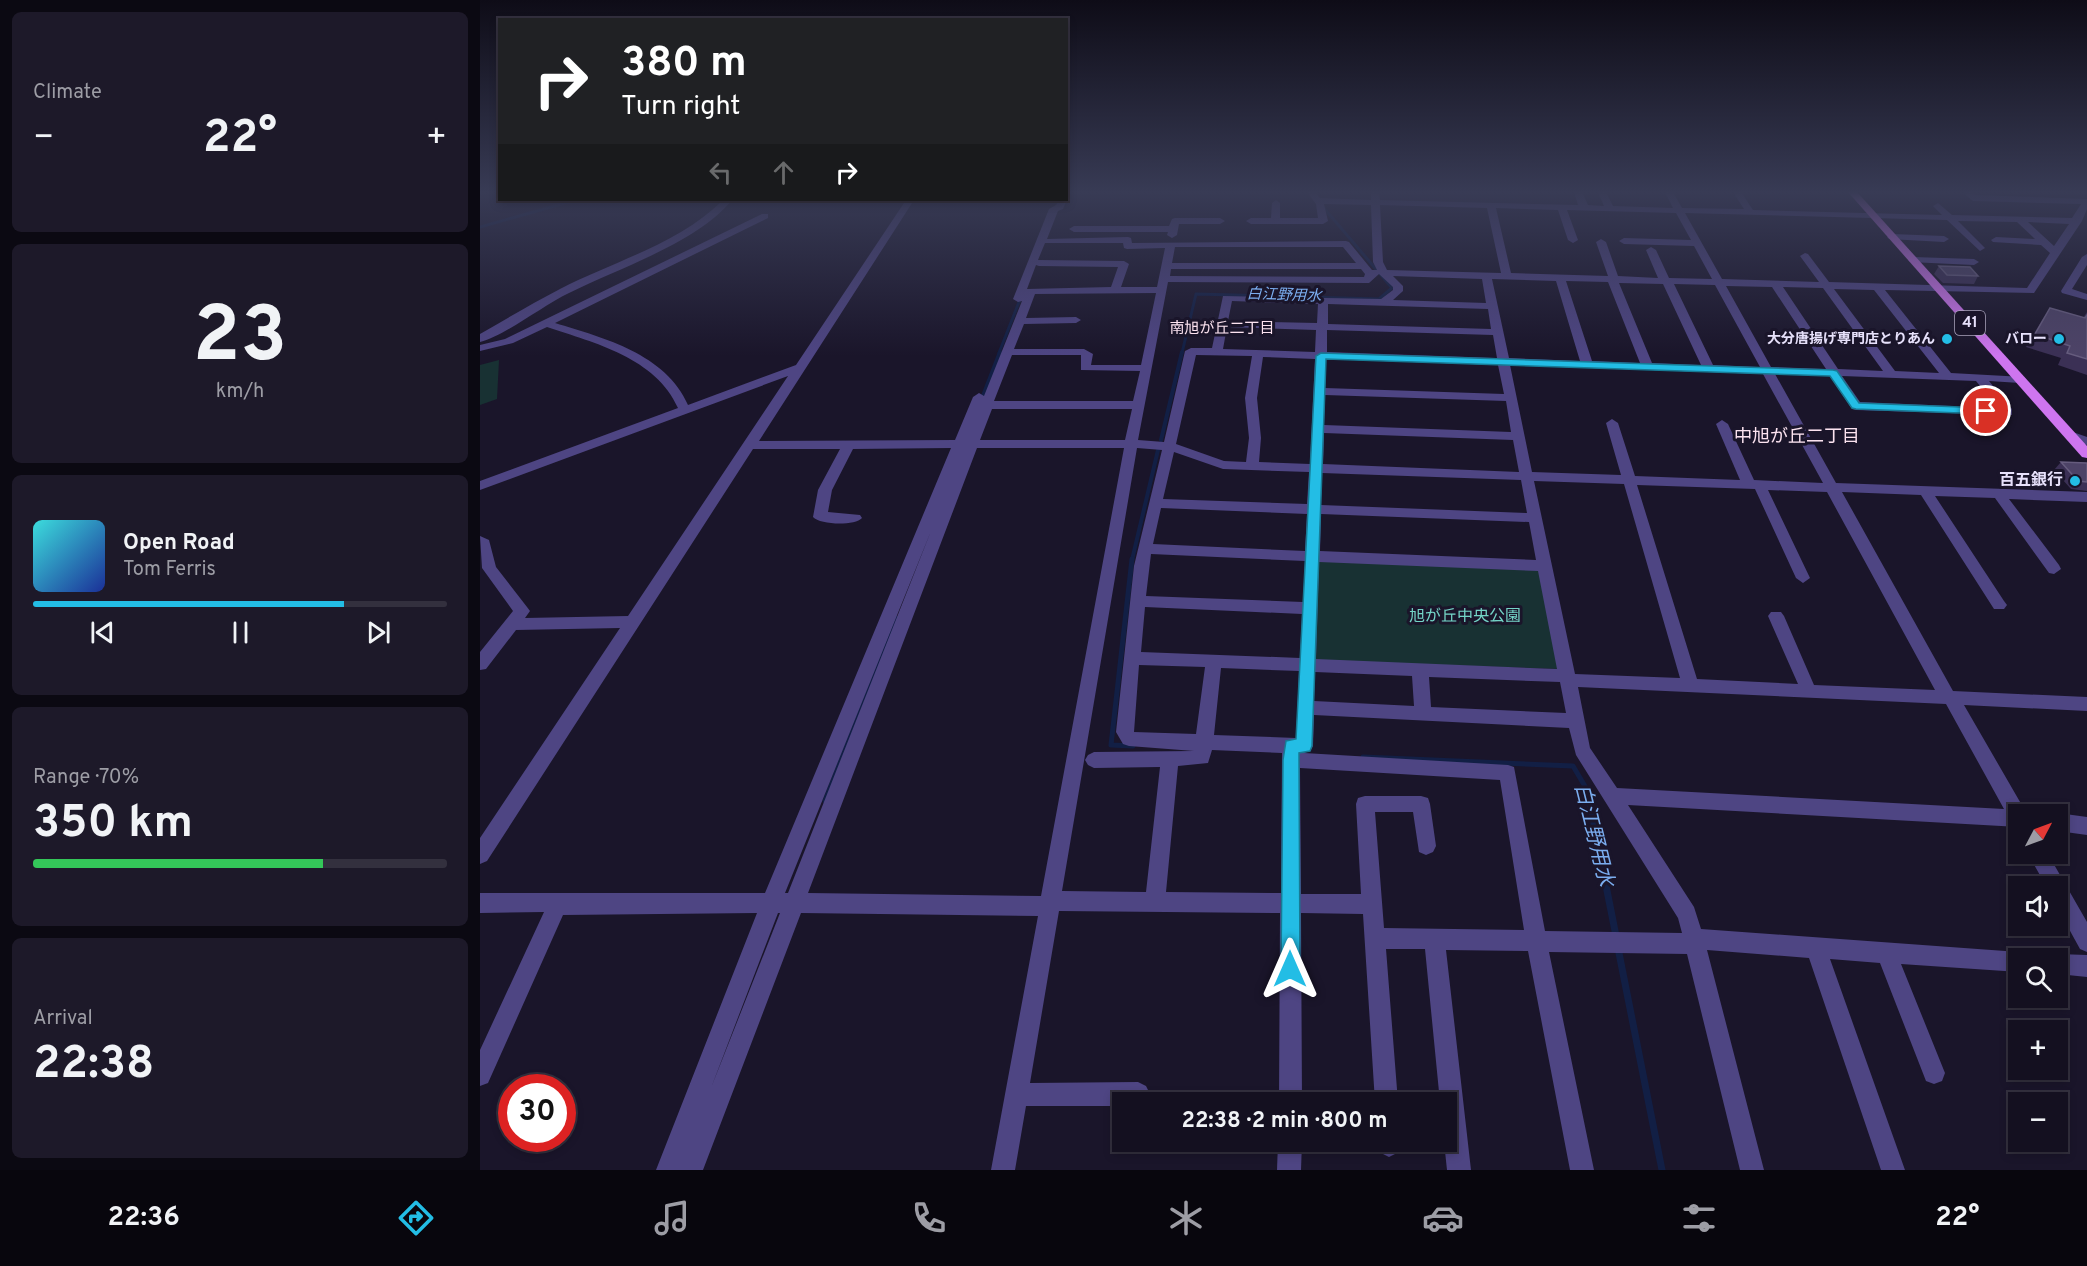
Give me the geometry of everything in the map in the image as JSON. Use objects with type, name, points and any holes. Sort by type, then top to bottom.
[{"type":"main road","name":"41","points":[[1901,247],[2087,454]]},
{"type":"street","points":[[480,339],[564,291],[658,247]]},
{"type":"street","points":[[480,348],[501,344],[702,247]]},
{"type":"street","points":[[480,855],[880,247]]},
{"type":"street","points":[[668,1170],[782,904],[1043,247]]},
{"type":"street","points":[[1003,1170],[1052,903],[1131,444],[1171,247]]},
{"type":"street","points":[[1266,247],[1266,279]]},
{"type":"street","points":[[964,445],[985,405],[1031,291],[1115,291],[1162,285],[1266,279],[1369,280],[1367,270],[1349,247]]},
{"type":"street","points":[[1377,247],[1378,262],[1384,272],[1396,283],[1398,291],[1383,303]]},
{"type":"street","points":[[1500,247],[1507,276]]},
{"type":"street","points":[[1602,247],[1647,366]]},
{"type":"street","points":[[1699,247],[2011,804]]},
{"type":"street","points":[[2049,247],[2056,253]]},
{"type":"street","points":[[1167,266],[1266,266],[1560,278],[2030,291],[2060,247]]},
{"type":"street","points":[[1651,250],[1709,369]]},
{"type":"street","points":[[1805,256],[1892,375]]},
{"type":"street","points":[[2087,257],[2083,271],[2066,291],[2087,297]]},
{"type":"street","points":[[1913,260],[1974,262]]},
{"type":"street","points":[[1039,263],[1124,264],[1115,291]]},
{"type":"street","points":[[1486,275],[1582,750],[1687,914],[1752,1170]]},
{"type":"street","points":[[1560,278],[1587,364]]},
{"type":"street","points":[[1775,283],[1856,406],[2008,412],[1980,378]]},
{"type":"street","points":[[1876,286],[1948,377]]},
{"type":"street","points":[[1216,352],[1227,298],[1492,306]]},
{"type":"street","points":[[1291,753],[1304,746],[1308,608],[1323,302]]},
{"type":"street","points":[[1018,321],[1076,320]]},
{"type":"street","points":[[546,323],[601,341],[652,368],[676,388],[684,409]]},
{"type":"street","points":[[1222,324],[1498,332]]},
{"type":"street","points":[[1582,1170],[1536,940],[1508,773],[1362,766],[1291,753],[1203,749],[1129,739],[1125,732],[1144,549],[1191,351],[2020,379]]},
{"type":"street","points":[[1006,352],[1084,352],[1088,354],[1085,368],[1147,368]]},
{"type":"street","points":[[1252,466],[1255,438],[1251,398],[1258,353]]},
{"type":"street","points":[[480,486],[801,367]]},
{"type":"street","points":[[1320,391],[1511,398]]},
{"type":"street","points":[[985,405],[1140,405]]},
{"type":"street","points":[[1612,423],[1691,686]]},
{"type":"street","points":[[1722,424],[1803,578]]},
{"type":"street","points":[[1317,429],[1519,436]]},
{"type":"street","points":[[2070,435],[2087,441]]},
{"type":"street","points":[[749,445],[1131,444],[1168,446],[1223,465],[2087,497]]},
{"type":"street","points":[[848,445],[825,490],[820,517],[855,518]]},
{"type":"street","points":[[1925,491],[1999,605]]},
{"type":"street","points":[[1998,494],[2054,569]]},
{"type":"street","points":[[1155,503],[1536,518]]},
{"type":"street","points":[[480,541],[484,544],[489,568],[522,611],[480,664]]},
{"type":"street","points":[[1144,549],[1545,566]]},
{"type":"street","points":[[1138,601],[1308,608]]},
{"type":"street","points":[[1776,616],[1809,691]]},
{"type":"street","points":[[512,624],[634,622]]},
{"type":"street","points":[[1132,658],[1306,664],[1691,686],[2087,704]]},
{"type":"street","points":[[1203,749],[1214,660]]},
{"type":"street","points":[[1420,671],[1423,714]]},
{"type":"street","points":[[1306,708],[1577,721]]},
{"type":"street","points":[[1094,759],[1170,759],[1203,749]]},
{"type":"street","points":[[1290,1092],[1291,753]]},
{"type":"street","points":[[1155,902],[1170,759]]},
{"type":"street","points":[[1612,796],[2008,817]]},
{"type":"street","points":[[1385,1092],[1365,804],[1421,804],[1426,846]]},
{"type":"street","points":[[2068,823],[2087,826]]},
{"type":"street","points":[[480,903],[559,902],[480,1075]]},
{"type":"street","points":[[557,905],[1155,902],[1371,904]]},
{"type":"street","points":[[691,1170],[782,904]]},
{"type":"street","points":[[2068,908],[2087,942]]},
{"type":"street","points":[[1374,938],[1694,942],[2008,961]]},
{"type":"street","points":[[1434,938],[1459,1170]]},
{"type":"street","points":[[1816,948],[1893,1170]]},
{"type":"street","points":[[1886,952],[1934,1072]]},
{"type":"street","points":[[2068,965],[2087,966]]},
{"type":"street","points":[[1017,1095],[1112,1094]]},
{"type":"street","points":[[1289,1170],[1290,1152]]},
{"type":"green space","points":[[499,360],[497,399],[480,405],[480,365]]},
{"type":"green space","name":"旭が丘中央公園","points":[[1320,560],[1535,569],[1543,575],[1561,669],[1317,661],[1313,654],[1316,563]]},
{"type":"building","points":[[1939,266],[1970,267],[1978,276],[1947,275]]},
{"type":"building","points":[[2050,308],[2085,318],[2087,315],[2087,359],[2067,353],[2070,346],[2035,334]]},
{"type":"building","points":[[2061,462],[2087,463],[2087,482],[2078,481]]},
{"type":"waterway","name":"白江野用水","points":[[1182,353],[1196,294],[1379,299],[1392,288],[1357,247]]},
{"type":"waterway","points":[[999,353],[1021,297]]},
{"type":"waterway","points":[[981,401],[1000,352]]},
{"type":"waterway","name":"白江野用水","points":[[1161,440],[1182,352]]},
{"type":"waterway","name":"白江野用水","points":[[1132,560],[1158,450]]},
{"type":"waterway","name":"白江野用水","points":[[1132,559],[1111,745],[1133,746]]},
{"type":"waterway","points":[[825,801],[896,618]]},
{"type":"waterway","name":"白江野用水","points":[[1363,757],[1573,766],[1586,788],[1594,827]]},
{"type":"waterway","name":"白江野用水","points":[[1594,825],[1616,936]]},
{"type":"waterway","name":"白江野用水","points":[[1618,948],[1662,1170]]},
{"type":"place","name":"大分唐揚げ専門店とりあん","points":[[1947,339]]},
{"type":"place","name":"バロー","points":[[2059,339]]},
{"type":"place","name":"百五銀行","points":[[2075,481]]},
{"type":"district","name":"南旭が丘二丁目","points":[[1222,329]]},
{"type":"district","name":"中旭が丘二丁目","points":[[1797,437]]},
{"type":"route","points":[[1290,969],[1291,760],[1292,746],[1304,746],[1308,608],[1321,356],[1833,373],[1856,406],[1986,411]]}]
